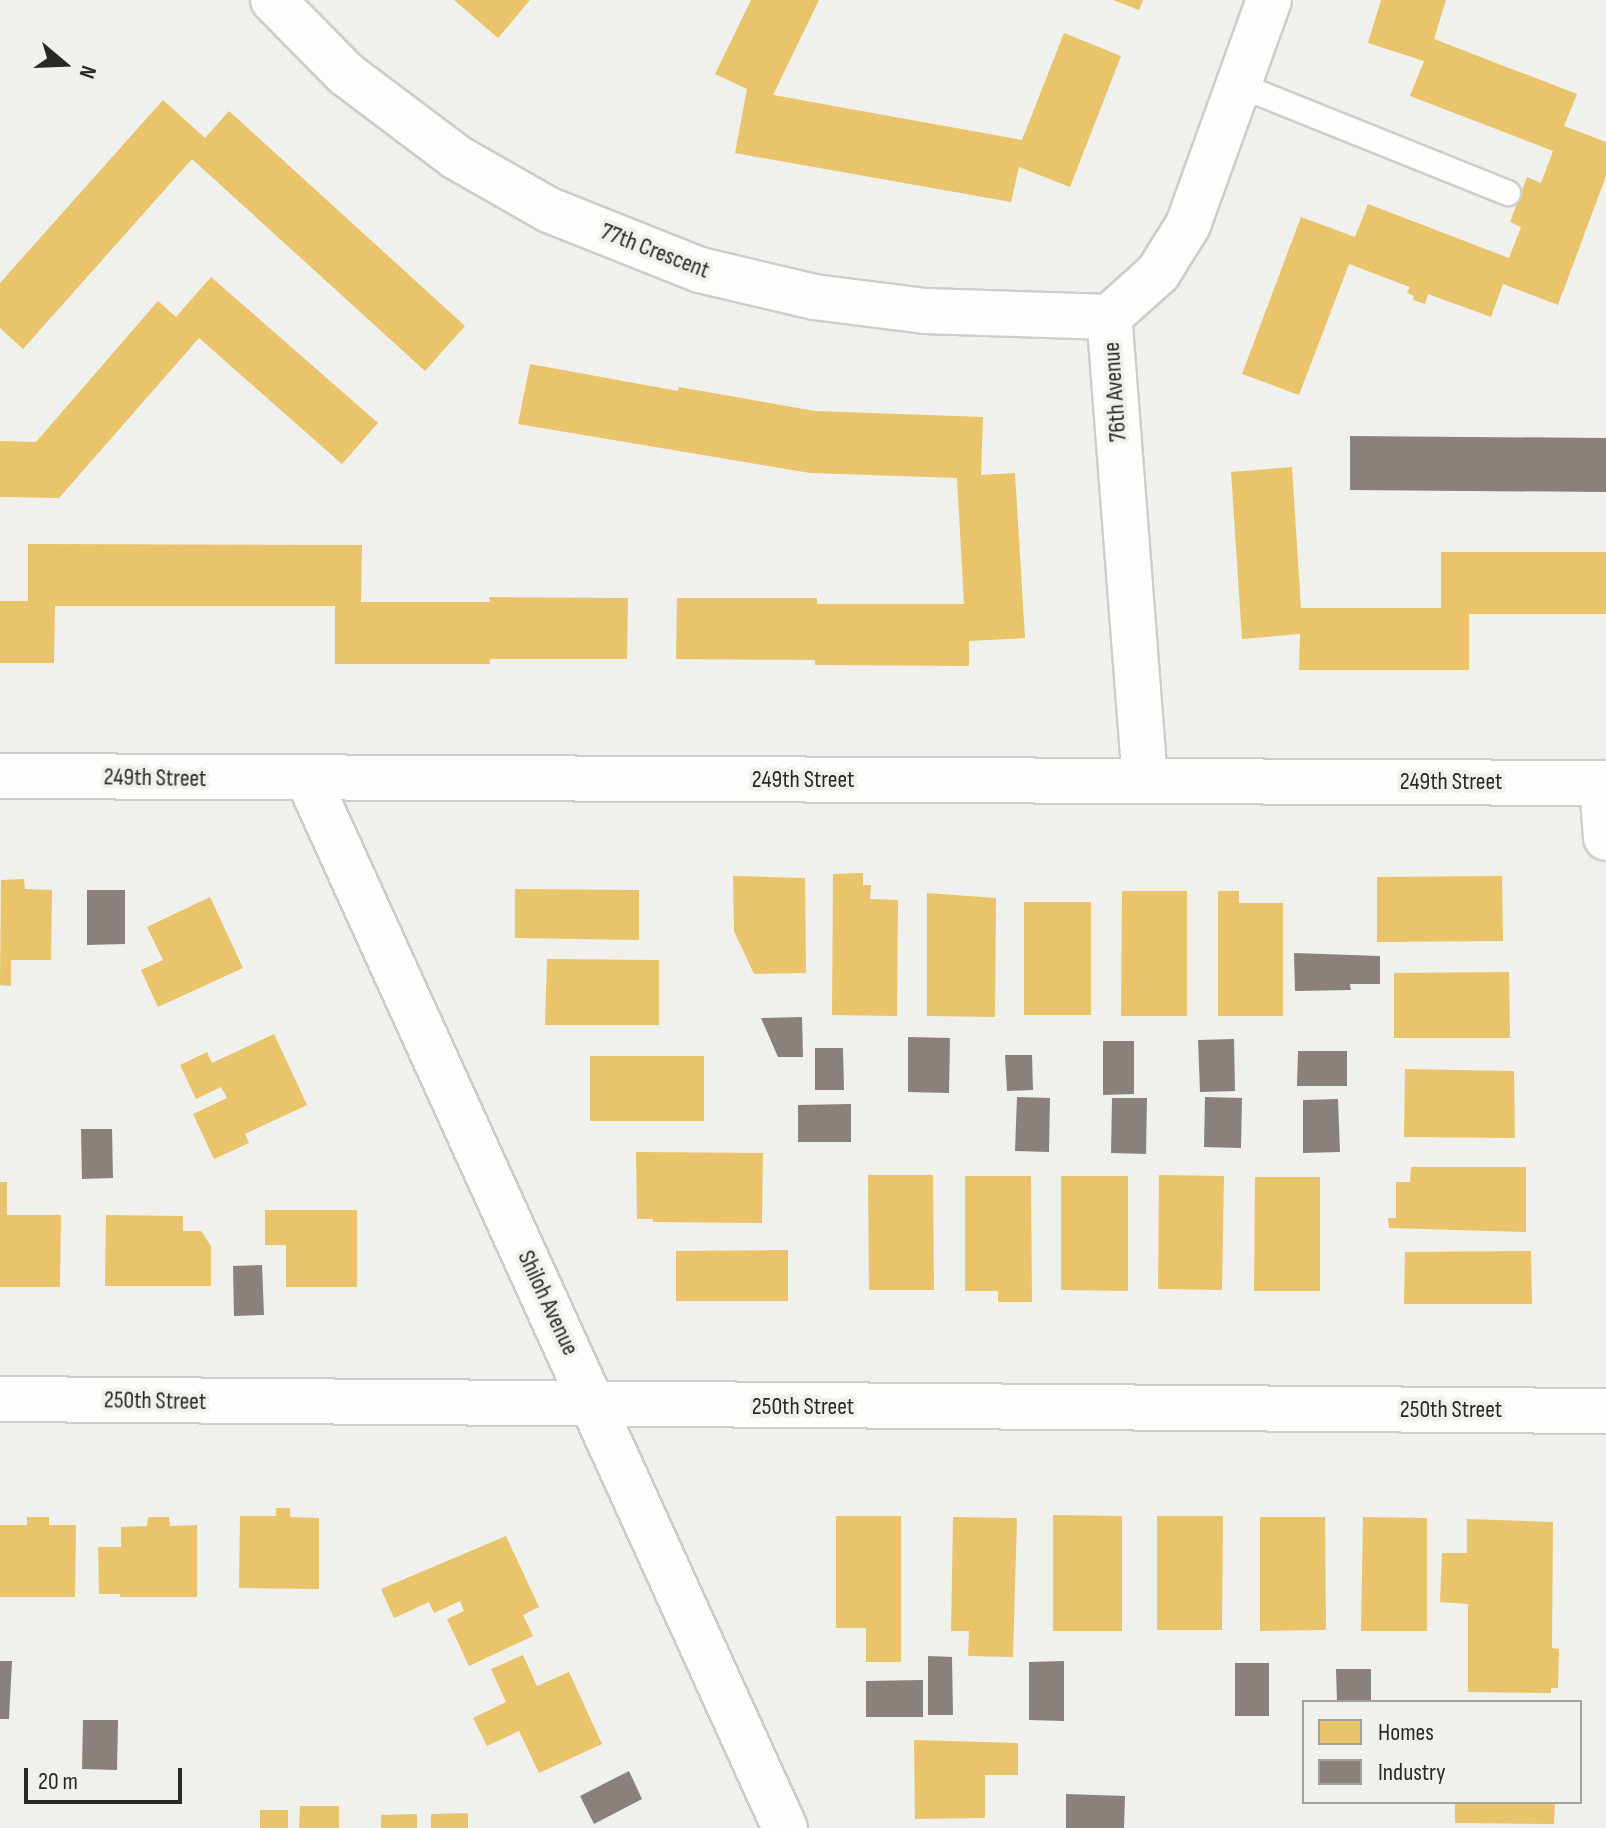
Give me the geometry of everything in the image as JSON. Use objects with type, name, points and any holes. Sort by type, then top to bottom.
[{"type":"street","name":"77th Crescent","points":[[273,0],[346,74],[456,157],[549,210],[700,270],[814,297],[925,311],[1109,317]]},
{"type":"street","name":"76th Avenue","points":[[1145,781],[1109,317],[1158,273],[1188,225],[1269,0]]},
{"type":"street","name":"249th Street","points":[[0,776],[1604,783]]},
{"type":"street","name":"Shiloh Avenue","points":[[308,779],[785,1828]]},
{"type":"street","points":[[1604,783],[1606,838]]},
{"type":"street","name":"250th Street","points":[[0,1399],[595,1406],[1606,1411]]},
{"type":"lane","points":[[1239,85],[1508,193]]},
{"type":"building: Homes","points":[[454,0],[530,0],[498,38]]},
{"type":"building: Homes","points":[[751,0],[819,0],[773,95],[1022,140],[1064,33],[1121,56],[1070,187],[1019,167],[1011,202],[735,153],[747,89],[715,74]]},
{"type":"building: Homes","points":[[1113,0],[1143,0],[1139,10]]},
{"type":"building: Homes","points":[[1381,0],[1446,0],[1434,39],[1577,94],[1564,126],[1606,142],[1606,176],[1558,305],[1503,284],[1491,317],[1428,294],[1425,304],[1413,300],[1414,296],[1407,293],[1410,287],[1349,264],[1299,395],[1242,374],[1301,217],[1355,237],[1368,204],[1509,258],[1521,227],[1510,222],[1527,177],[1541,183],[1553,151],[1410,96],[1424,61],[1368,43]]},
{"type":"building: Homes","points":[[163,100],[205,138],[229,111],[465,326],[425,371],[192,159],[23,349],[0,328],[0,283]]},
{"type":"building: Homes","points":[[211,277],[378,423],[342,464],[199,338],[59,498],[0,497],[0,441],[36,442],[158,301],[176,317]]},
{"type":"building: Homes","points":[[530,364],[678,391],[679,387],[815,411],[983,417],[981,475],[1015,473],[1025,638],[969,641],[969,666],[815,665],[815,660],[676,659],[677,598],[817,598],[817,604],[964,604],[957,478],[810,473],[518,424]]},
{"type":"building: Homes","points":[[1292,467],[1301,608],[1441,608],[1441,552],[1606,552],[1606,614],[1469,614],[1469,670],[1299,670],[1300,634],[1242,639],[1231,472]]},
{"type":"building: Homes","points":[[28,544],[362,545],[361,602],[490,602],[489,597],[628,598],[627,659],[490,659],[490,664],[335,664],[335,606],[55,606],[54,663],[0,663],[0,601],[28,601]]},
{"type":"building: Homes","points":[[863,873],[863,885],[871,885],[870,899],[898,900],[897,1016],[832,1015],[833,874]]},
{"type":"building: Homes","points":[[733,876],[805,878],[806,973],[754,974],[734,931]]},
{"type":"building: Homes","points":[[1502,876],[1503,941],[1377,942],[1377,877]]},
{"type":"building: Homes","points":[[24,879],[25,889],[52,890],[51,960],[11,960],[11,986],[0,985],[1,880]]},
{"type":"building: Homes","points":[[515,889],[639,890],[639,940],[515,938]]},
{"type":"building: Homes","points":[[1122,891],[1187,891],[1187,1016],[1121,1016]]},
{"type":"building: Homes","points":[[1218,891],[1239,891],[1239,903],[1283,903],[1283,1016],[1218,1016]]},
{"type":"building: Homes","points":[[927,893],[996,898],[995,1017],[927,1016]]},
{"type":"building: Homes","points":[[210,897],[243,968],[158,1007],[141,970],[163,960],[147,927]]},
{"type":"building: Homes","points":[[1024,902],[1091,902],[1091,1015],[1024,1015]]},
{"type":"building: Homes","points":[[547,959],[659,960],[659,1025],[545,1025]]},
{"type":"building: Homes","points":[[1509,972],[1510,1038],[1394,1038],[1394,973]]},
{"type":"building: Homes","points":[[274,1034],[307,1105],[245,1134],[249,1143],[214,1159],[193,1114],[227,1098],[221,1087],[196,1099],[180,1065],[207,1052],[212,1063]]},
{"type":"building: Homes","points":[[590,1056],[704,1056],[704,1121],[590,1121]]},
{"type":"building: Homes","points":[[1405,1069],[1514,1071],[1515,1138],[1404,1137]]},
{"type":"building: Homes","points":[[636,1152],[763,1153],[762,1223],[653,1222],[653,1219],[637,1219]]},
{"type":"building: Homes","points":[[1411,1167],[1526,1167],[1526,1232],[1389,1228],[1388,1218],[1396,1218],[1396,1182],[1410,1182]]},
{"type":"building: Homes","points":[[868,1175],[933,1175],[934,1290],[869,1290]]},
{"type":"building: Homes","points":[[1159,1175],[1224,1176],[1222,1290],[1158,1289]]},
{"type":"building: Homes","points":[[965,1176],[1031,1176],[1032,1302],[998,1302],[998,1291],[965,1291]]},
{"type":"building: Homes","points":[[1061,1176],[1128,1176],[1128,1291],[1061,1290]]},
{"type":"building: Homes","points":[[1255,1177],[1320,1177],[1320,1291],[1254,1291]]},
{"type":"building: Homes","points":[[0,1182],[7,1182],[7,1215],[61,1215],[60,1287],[0,1287]]},
{"type":"building: Homes","points":[[265,1210],[357,1210],[357,1287],[286,1287],[286,1245],[265,1245]]},
{"type":"building: Homes","points":[[106,1215],[183,1216],[183,1231],[201,1231],[211,1246],[211,1286],[105,1286]]},
{"type":"building: Homes","points":[[788,1250],[788,1301],[676,1301],[676,1251]]},
{"type":"building: Homes","points":[[1531,1251],[1532,1304],[1404,1304],[1405,1252]]},
{"type":"building: Homes","points":[[276,1508],[290,1508],[290,1517],[319,1518],[319,1589],[239,1588],[240,1516],[276,1516]]},
{"type":"building: Homes","points":[[1053,1515],[1122,1516],[1122,1631],[1053,1631]]},
{"type":"building: Homes","points":[[836,1516],[901,1516],[901,1662],[866,1662],[866,1628],[836,1628]]},
{"type":"building: Homes","points":[[1157,1516],[1223,1516],[1222,1630],[1157,1630]]},
{"type":"building: Homes","points":[[27,1517],[49,1517],[49,1525],[76,1525],[75,1597],[0,1597],[0,1525],[27,1525]]},
{"type":"building: Homes","points":[[148,1517],[169,1517],[170,1526],[197,1525],[197,1597],[99,1594],[98,1547],[121,1547],[121,1527],[147,1526]]},
{"type":"building: Homes","points":[[953,1517],[1017,1518],[1013,1657],[968,1656],[969,1631],[951,1631]]},
{"type":"building: Homes","points":[[1260,1517],[1325,1517],[1326,1630],[1260,1631]]},
{"type":"building: Homes","points":[[1363,1517],[1427,1518],[1427,1631],[1361,1631]]},
{"type":"building: Homes","points":[[1467,1519],[1553,1522],[1552,1648],[1559,1649],[1558,1688],[1551,1688],[1551,1693],[1468,1692],[1468,1604],[1440,1602],[1442,1553],[1467,1553]]},
{"type":"building: Homes","points":[[506,1536],[539,1607],[523,1615],[533,1636],[469,1666],[447,1619],[464,1611],[460,1601],[434,1613],[429,1602],[394,1618],[381,1589]]},
{"type":"building: Homes","points":[[523,1655],[537,1686],[569,1672],[602,1744],[539,1773],[519,1731],[487,1746],[473,1718],[506,1702],[491,1669]]},
{"type":"building: Homes","points":[[914,1740],[1018,1743],[1018,1775],[985,1775],[985,1818],[915,1819]]},
{"type":"building: Homes","points":[[1455,1804],[1555,1804],[1554,1824],[1455,1823]]},
{"type":"building: Homes","points":[[300,1806],[339,1806],[339,1828],[299,1828]]},
{"type":"building: Homes","points":[[260,1810],[288,1810],[288,1828],[260,1828]]},
{"type":"building: Homes","points":[[468,1813],[468,1828],[431,1828],[431,1814]]},
{"type":"building: Homes","points":[[417,1814],[417,1828],[381,1828],[381,1815]]},
{"type":"building: Industry","points":[[1350,436],[1606,438],[1606,492],[1350,490]]},
{"type":"building: Industry","points":[[87,890],[125,890],[125,944],[87,945]]},
{"type":"building: Industry","points":[[1294,953],[1380,956],[1380,984],[1350,984],[1351,990],[1295,991]]},
{"type":"building: Industry","points":[[802,1017],[803,1057],[778,1057],[761,1018]]},
{"type":"building: Industry","points":[[908,1037],[950,1038],[949,1093],[908,1092]]},
{"type":"building: Industry","points":[[1234,1039],[1235,1091],[1200,1092],[1198,1040]]},
{"type":"building: Industry","points":[[1103,1041],[1134,1041],[1134,1094],[1103,1095]]},
{"type":"building: Industry","points":[[815,1048],[843,1048],[844,1090],[815,1090]]},
{"type":"building: Industry","points":[[1298,1051],[1347,1051],[1347,1086],[1297,1086]]},
{"type":"building: Industry","points":[[1005,1055],[1032,1055],[1033,1090],[1007,1091]]},
{"type":"building: Industry","points":[[1017,1097],[1050,1098],[1049,1152],[1015,1151]]},
{"type":"building: Industry","points":[[1205,1097],[1242,1098],[1241,1148],[1204,1147]]},
{"type":"building: Industry","points":[[1112,1098],[1147,1098],[1146,1154],[1111,1153]]},
{"type":"building: Industry","points":[[1338,1099],[1340,1152],[1303,1153],[1303,1100]]},
{"type":"building: Industry","points":[[851,1104],[851,1142],[798,1142],[798,1105]]},
{"type":"building: Industry","points":[[81,1129],[112,1129],[113,1178],[82,1179]]},
{"type":"building: Industry","points":[[262,1265],[264,1315],[234,1316],[233,1266]]},
{"type":"building: Industry","points":[[928,1656],[952,1657],[953,1715],[928,1715]]},
{"type":"building: Industry","points":[[0,1661],[12,1661],[9,1719],[0,1719]]},
{"type":"building: Industry","points":[[1064,1661],[1064,1721],[1029,1720],[1029,1662]]},
{"type":"building: Industry","points":[[1235,1663],[1269,1663],[1269,1716],[1235,1716]]},
{"type":"building: Industry","points":[[1336,1669],[1371,1669],[1371,1700],[1337,1700]]},
{"type":"building: Industry","points":[[923,1680],[923,1717],[866,1717],[866,1681]]},
{"type":"building: Industry","points":[[83,1720],[118,1720],[117,1770],[82,1769]]},
{"type":"building: Industry","points":[[629,1771],[642,1799],[594,1824],[580,1796]]},
{"type":"building: Industry","points":[[1066,1794],[1125,1796],[1124,1828],[1066,1828]]}]
